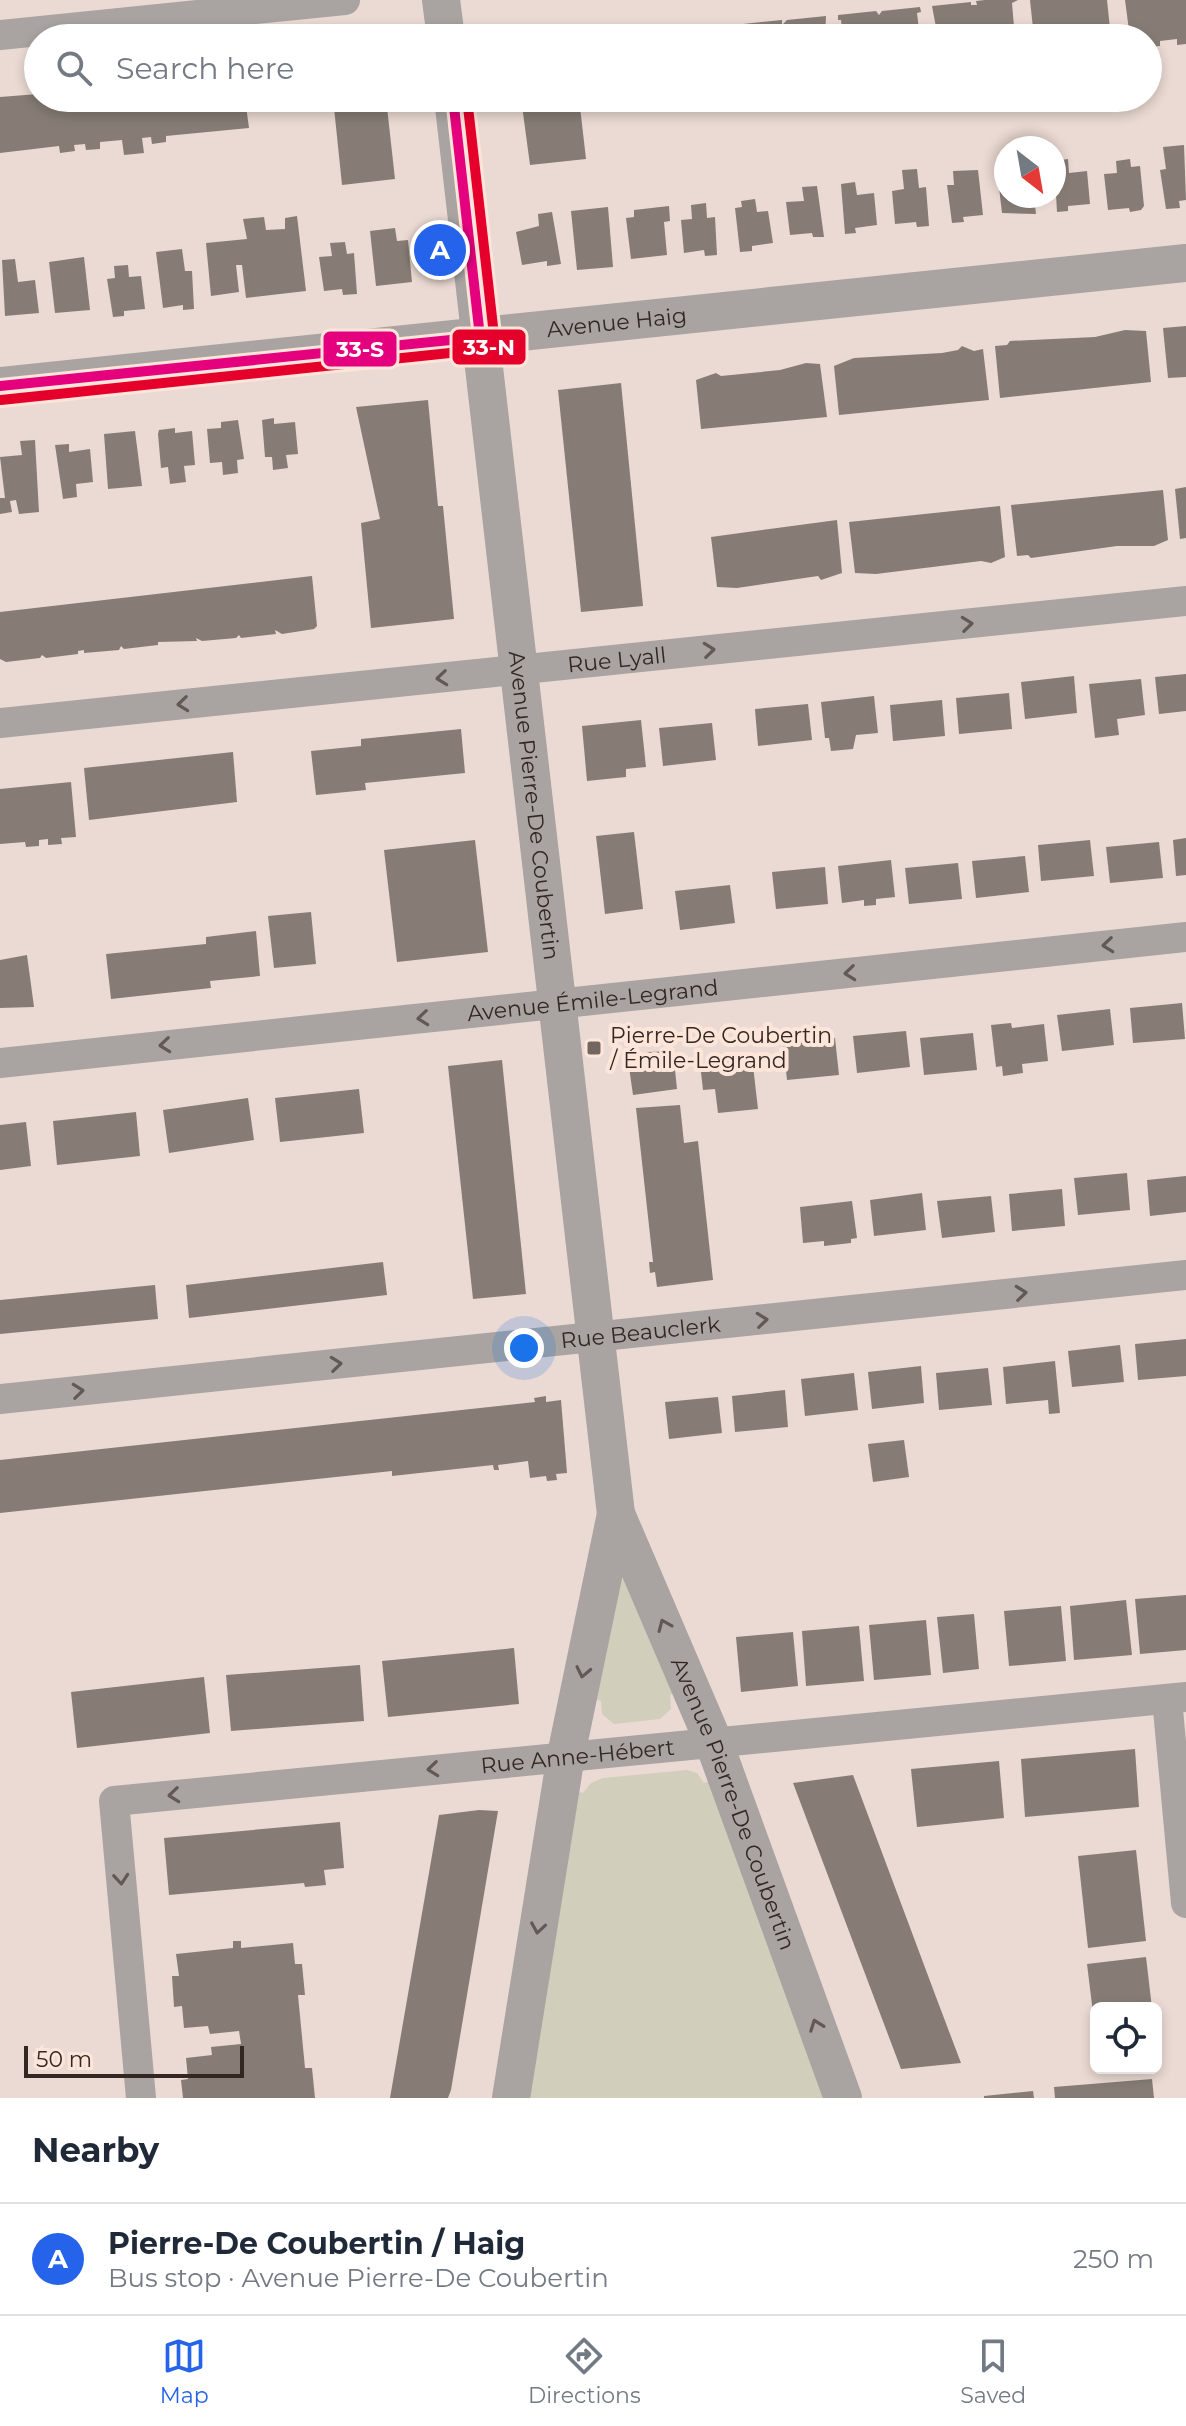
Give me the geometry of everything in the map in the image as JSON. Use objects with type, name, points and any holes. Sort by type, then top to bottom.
[{"type":"street","points":[[108,24],[345,0]]},
{"type":"street","points":[[441,0],[444,24]]},
{"type":"street","points":[[0,35],[24,33]]},
{"type":"street","name":"Avenue Pierre-De Coubertin","points":[[455,112],[616,1514],[714,1743],[843,2098]]},
{"type":"street","name":"Avenue Haig","points":[[0,386],[1186,263]]},
{"type":"street","name":"Rue Lyall","points":[[0,723],[1186,601]]},
{"type":"street","name":"Avenue Émile-Legrand","points":[[0,1063],[1186,937]]},
{"type":"street","name":"Rue Beauclerk","points":[[0,1399],[1186,1275]]},
{"type":"street","name":"Avenue Pierre-De Coubertin","points":[[511,2098],[566,1755],[616,1514]]},
{"type":"street","points":[[1177,1698],[1186,1903]]},
{"type":"street","name":"Rue Anne-Hébert","points":[[141,2098],[114,1801],[1177,1698]]},
{"type":"shaded area","points":[[619,1558],[676,1693],[670,1695],[671,1709],[660,1719],[614,1724],[602,1714],[601,1701],[595,1699]]},
{"type":"shaded area","points":[[687,1770],[697,1773],[704,1783],[710,1781],[829,2098],[527,2098],[579,1792],[583,1793],[591,1783],[603,1778]]},
{"type":"building","points":[[1018,0],[1012,3],[1014,24],[935,24],[932,6],[971,2],[971,5],[977,5],[976,1]]},
{"type":"building","points":[[1030,0],[1107,0],[1110,24],[1033,24]]},
{"type":"building","points":[[1125,0],[1186,0],[1186,44],[1177,45],[1177,39],[1162,41],[1162,24],[1128,24]]},
{"type":"building","points":[[920,7],[921,12],[917,13],[918,24],[841,24],[838,20],[838,15],[876,11],[879,15],[882,11]]},
{"type":"building","points":[[826,16],[826,24],[783,24],[787,20]]},
{"type":"building","points":[[782,20],[782,24],[743,24]]},
{"type":"building","points":[[24,95],[24,112],[247,112],[249,128],[166,136],[166,142],[152,144],[151,137],[142,138],[144,153],[124,155],[122,140],[100,142],[100,149],[86,150],[85,144],[74,145],[75,151],[60,153],[59,146],[0,153],[0,97]]},
{"type":"building","points":[[334,112],[388,112],[395,179],[342,185]]},
{"type":"building","points":[[523,112],[581,112],[586,159],[530,165]]},
{"type":"building","points":[[1184,145],[1186,200],[1179,201],[1180,208],[1166,209],[1160,170],[1166,169],[1163,147]]},
{"type":"building","points":[[1066,159],[1069,173],[1087,171],[1090,204],[1068,206],[1068,211],[1057,212],[1057,208],[1066,208]]},
{"type":"building","points":[[1130,159],[1131,167],[1140,166],[1144,206],[1141,210],[1130,212],[1129,208],[1108,210],[1104,174],[1117,173],[1116,161]]},
{"type":"building","points":[[917,169],[919,188],[926,187],[929,226],[917,227],[916,222],[895,224],[892,191],[904,189],[902,170]]},
{"type":"building","points":[[978,170],[983,215],[963,217],[964,222],[952,223],[947,185],[954,185],[953,171]]},
{"type":"building","points":[[855,182],[857,195],[874,193],[877,225],[855,228],[856,233],[845,234],[841,184]]},
{"type":"building","points":[[817,186],[824,237],[813,237],[812,233],[790,235],[786,202],[804,201],[802,187]]},
{"type":"building","points":[[755,199],[757,212],[768,211],[773,243],[752,246],[752,251],[740,252],[735,208],[742,207],[741,201]]},
{"type":"building","points":[[706,203],[707,218],[715,217],[717,255],[705,256],[704,250],[684,253],[681,220],[692,219],[691,205]]},
{"type":"building","points":[[669,206],[670,221],[664,222],[667,255],[631,259],[626,218],[634,217],[634,210]]},
{"type":"building","points":[[608,207],[613,267],[577,270],[571,211]]},
{"type":"building","points":[[1001,208],[1035,208],[1036,214],[1002,213]]},
{"type":"building","points":[[552,212],[561,264],[547,266],[547,261],[522,265],[516,232],[539,226],[538,214]]},
{"type":"building","points":[[297,216],[306,291],[246,298],[242,265],[236,265],[239,292],[211,296],[206,243],[247,239],[243,219],[264,217],[266,230],[285,229],[285,218]]},
{"type":"building","points":[[395,228],[397,241],[408,240],[412,282],[376,286],[370,231]]},
{"type":"building","points":[[345,242],[347,254],[354,253],[357,294],[343,295],[342,289],[324,291],[319,257],[332,256],[330,243]]},
{"type":"building","points":[[182,249],[185,271],[192,271],[194,309],[183,310],[183,305],[163,308],[156,252]]},
{"type":"building","points":[[84,257],[90,310],[55,313],[49,262]]},
{"type":"building","points":[[15,259],[18,282],[35,280],[39,313],[5,316],[2,260]]},
{"type":"building","points":[[128,265],[129,277],[141,276],[145,309],[124,311],[124,316],[113,317],[107,279],[115,278],[114,266]]},
{"type":"building","points":[[1186,326],[1186,377],[1168,378],[1163,328]]},
{"type":"building","points":[[1125,330],[1146,331],[1151,382],[1000,398],[995,346],[1007,345],[1010,341],[1095,337]]},
{"type":"building","points":[[962,346],[974,351],[983,349],[989,400],[839,415],[834,366],[854,358],[942,353],[958,350]]},
{"type":"building","points":[[806,363],[820,364],[827,417],[701,429],[696,380],[716,373],[721,376],[780,370]]},
{"type":"building","points":[[621,383],[643,606],[581,612],[558,390]]},
{"type":"building","points":[[428,400],[438,506],[443,506],[454,619],[371,628],[361,523],[380,519],[356,407]]},
{"type":"building","points":[[274,418],[274,424],[295,422],[298,454],[286,455],[288,468],[273,470],[272,457],[265,457],[262,420]]},
{"type":"building","points":[[238,420],[244,459],[237,460],[238,473],[223,475],[222,462],[210,463],[207,429],[221,428],[221,422]]},
{"type":"building","points":[[175,428],[175,433],[192,431],[195,465],[184,466],[186,482],[170,484],[168,467],[161,468],[158,434],[159,430]]},
{"type":"building","points":[[135,431],[142,486],[108,489],[104,434]]},
{"type":"building","points":[[35,440],[39,512],[19,514],[16,500],[10,501],[12,512],[0,514],[0,498],[5,498],[0,457],[22,455],[20,441]]},
{"type":"building","points":[[69,444],[69,452],[90,449],[93,482],[76,484],[77,497],[63,499],[55,445]]},
{"type":"building","points":[[1186,487],[1186,538],[1180,539],[1175,489]]},
{"type":"building","points":[[1163,490],[1168,540],[1154,546],[1117,546],[1031,558],[1028,555],[1017,556],[1011,505]]},
{"type":"building","points":[[1000,506],[1005,557],[991,563],[981,561],[876,574],[855,573],[849,522]]},
{"type":"building","points":[[837,520],[842,573],[821,580],[818,576],[737,588],[717,587],[711,537]]},
{"type":"building","points":[[312,576],[317,626],[314,629],[282,634],[275,630],[276,634],[241,638],[239,635],[236,638],[202,641],[196,638],[197,641],[158,642],[158,645],[124,649],[121,646],[119,650],[84,653],[84,650],[78,651],[78,654],[46,658],[42,655],[40,658],[6,662],[0,659],[0,612]]},
{"type":"building","points":[[1186,674],[1186,711],[1159,714],[1155,677]]},
{"type":"building","points":[[1074,676],[1077,713],[1025,719],[1021,682]]},
{"type":"building","points":[[1141,679],[1145,715],[1117,719],[1119,735],[1095,738],[1089,684]]},
{"type":"building","points":[[1009,693],[1012,729],[959,734],[956,698]]},
{"type":"building","points":[[874,696],[878,733],[856,735],[853,749],[831,751],[829,738],[825,738],[821,702]]},
{"type":"building","points":[[942,700],[945,736],[893,741],[890,705]]},
{"type":"building","points":[[808,704],[812,740],[758,746],[755,709]]},
{"type":"building","points":[[641,720],[646,767],[626,769],[626,777],[587,781],[582,726]]},
{"type":"building","points":[[712,723],[716,760],[663,766],[659,728]]},
{"type":"building","points":[[461,729],[465,773],[365,783],[366,790],[316,795],[311,751],[361,746],[361,739]]},
{"type":"building","points":[[233,752],[237,802],[89,820],[84,768]]},
{"type":"building","points":[[71,782],[76,837],[61,838],[62,844],[48,845],[48,839],[39,840],[39,846],[26,847],[25,842],[0,844],[0,789]]},
{"type":"building","points":[[634,832],[643,909],[605,914],[596,836]]},
{"type":"building","points":[[1186,838],[1186,875],[1176,876],[1173,840]]},
{"type":"building","points":[[475,840],[488,952],[397,962],[384,850]]},
{"type":"building","points":[[1090,840],[1094,876],[1041,881],[1038,845]]},
{"type":"building","points":[[1159,842],[1163,878],[1110,883],[1106,847]]},
{"type":"building","points":[[1025,856],[1029,892],[976,898],[972,861]]},
{"type":"building","points":[[891,860],[895,897],[876,899],[876,905],[864,906],[864,900],[842,903],[838,866]]},
{"type":"building","points":[[958,863],[962,899],[909,904],[905,868]]},
{"type":"building","points":[[825,867],[828,904],[776,909],[772,872]]},
{"type":"building","points":[[730,885],[735,923],[680,930],[675,891]]},
{"type":"building","points":[[311,912],[316,964],[274,968],[268,916]]},
{"type":"building","points":[[256,931],[260,976],[210,981],[211,988],[111,999],[106,954],[206,944],[206,937]]},
{"type":"building","points":[[27,955],[34,1007],[0,1008],[0,960]]},
{"type":"building","points":[[1182,1003],[1185,1039],[1133,1043],[1130,1008]]},
{"type":"building","points":[[1110,1009],[1114,1045],[1062,1051],[1057,1015]]},
{"type":"building","points":[[1011,1023],[1012,1028],[1044,1024],[1048,1061],[1022,1064],[1023,1073],[1003,1076],[1002,1066],[996,1067],[991,1025]]},
{"type":"building","points":[[906,1031],[910,1067],[857,1073],[853,1036]]},
{"type":"building","points":[[973,1033],[977,1070],[924,1075],[920,1038]]},
{"type":"building","points":[[835,1038],[839,1075],[787,1080],[783,1044]]},
{"type":"building","points":[[673,1051],[677,1089],[633,1095],[627,1053]]},
{"type":"building","points":[[752,1057],[758,1109],[718,1113],[715,1089],[703,1090],[700,1063]]},
{"type":"building","points":[[502,1060],[526,1294],[473,1299],[448,1066]]},
{"type":"building","points":[[359,1089],[364,1133],[280,1142],[275,1098]]},
{"type":"building","points":[[248,1098],[254,1140],[169,1153],[163,1110]]},
{"type":"building","points":[[680,1105],[684,1143],[698,1141],[713,1280],[657,1287],[655,1272],[650,1273],[649,1262],[653,1262],[636,1108]]},
{"type":"building","points":[[136,1112],[140,1156],[57,1165],[53,1121]]},
{"type":"building","points":[[26,1122],[31,1166],[0,1170],[0,1125]]},
{"type":"building","points":[[1127,1173],[1130,1210],[1078,1215],[1074,1178]]},
{"type":"building","points":[[1186,1176],[1186,1212],[1150,1216],[1147,1180]]},
{"type":"building","points":[[1062,1189],[1065,1226],[1012,1231],[1009,1194]]},
{"type":"building","points":[[922,1193],[926,1230],[874,1236],[870,1200]]},
{"type":"building","points":[[991,1196],[995,1232],[942,1238],[937,1201]]},
{"type":"building","points":[[852,1201],[857,1238],[851,1239],[851,1243],[824,1246],[824,1241],[803,1243],[800,1207]]},
{"type":"building","points":[[383,1262],[387,1295],[189,1318],[186,1285]]},
{"type":"building","points":[[155,1285],[158,1319],[0,1334],[0,1300]]},
{"type":"building","points":[[1186,1339],[1186,1376],[1138,1380],[1135,1344]]},
{"type":"building","points":[[1120,1345],[1124,1382],[1072,1387],[1068,1351]]},
{"type":"building","points":[[1055,1361],[1060,1413],[1049,1414],[1048,1400],[1006,1404],[1003,1367]]},
{"type":"building","points":[[921,1366],[924,1403],[872,1409],[868,1372]]},
{"type":"building","points":[[988,1368],[992,1405],[939,1410],[936,1373]]},
{"type":"building","points":[[854,1373],[858,1410],[805,1416],[801,1379]]},
{"type":"building","points":[[785,1390],[788,1427],[735,1432],[732,1396]]},
{"type":"building","points":[[546,1396],[546,1402],[561,1400],[567,1473],[556,1474],[557,1480],[547,1481],[546,1476],[530,1478],[528,1461],[498,1465],[499,1470],[494,1470],[493,1465],[392,1476],[392,1471],[0,1513],[0,1460],[535,1402],[534,1398]]},
{"type":"building","points":[[718,1397],[722,1433],[669,1439],[665,1402]]},
{"type":"building","points":[[904,1440],[909,1477],[873,1482],[868,1444]]},
{"type":"building","points":[[1186,1595],[1186,1650],[1140,1654],[1135,1599]]},
{"type":"building","points":[[1126,1600],[1132,1655],[1074,1660],[1070,1606]]},
{"type":"building","points":[[1061,1606],[1066,1661],[1009,1666],[1004,1611]]},
{"type":"building","points":[[974,1614],[979,1669],[943,1673],[937,1617]]},
{"type":"building","points":[[926,1620],[931,1675],[874,1680],[869,1625]]},
{"type":"building","points":[[859,1626],[864,1681],[806,1686],[802,1631]]},
{"type":"building","points":[[793,1632],[798,1686],[741,1692],[736,1637]]},
{"type":"building","points":[[514,1648],[519,1704],[388,1717],[382,1661]]},
{"type":"building","points":[[360,1665],[364,1721],[231,1731],[226,1675]]},
{"type":"building","points":[[204,1677],[210,1733],[77,1748],[71,1692]]},
{"type":"building","points":[[1135,1749],[1139,1807],[1025,1817],[1021,1759]]},
{"type":"building","points":[[999,1761],[1004,1818],[917,1827],[911,1769]]},
{"type":"building","points":[[853,1775],[961,2063],[901,2069],[793,1783]]},
{"type":"building","points":[[498,1811],[451,2090],[448,2098],[390,2098],[439,1815]]},
{"type":"building","points":[[340,1822],[344,1868],[324,1870],[326,1885],[305,1887],[304,1883],[169,1895],[164,1838]]},
{"type":"building","points":[[1136,1850],[1146,1941],[1088,1948],[1078,1856]]},
{"type":"building","points":[[233,1941],[241,1941],[241,1948],[293,1943],[295,1964],[302,1964],[305,1995],[298,1995],[305,2068],[312,2068],[315,2098],[183,2098],[181,2080],[188,2079],[186,2058],[212,2055],[211,2047],[241,2044],[239,2031],[210,2034],[208,2026],[184,2028],[182,2006],[174,2007],[172,1976],[179,1976],[176,1954],[233,1948]]},
{"type":"building","points":[[1146,1957],[1151,2002],[1092,2002],[1087,1964]]},
{"type":"building","points":[[1152,2079],[1154,2098],[1055,2098],[1054,2087]]},
{"type":"building","points":[[1033,2091],[1034,2098],[984,2098],[984,2096]]},
{"type":"transit line","name":"33-S","points":[[0,386],[480,337],[455,112]]},
{"type":"transit line","name":"33-N","points":[[1,400],[488,349],[494,335],[469,112]]},
{"type":"place","name":"Pierre-De Coubertin / Haig","points":[[440,250]]},
{"type":"place","name":"Pierre-De Coubertin / Émile-Legrand","points":[[594,1048]]}]
